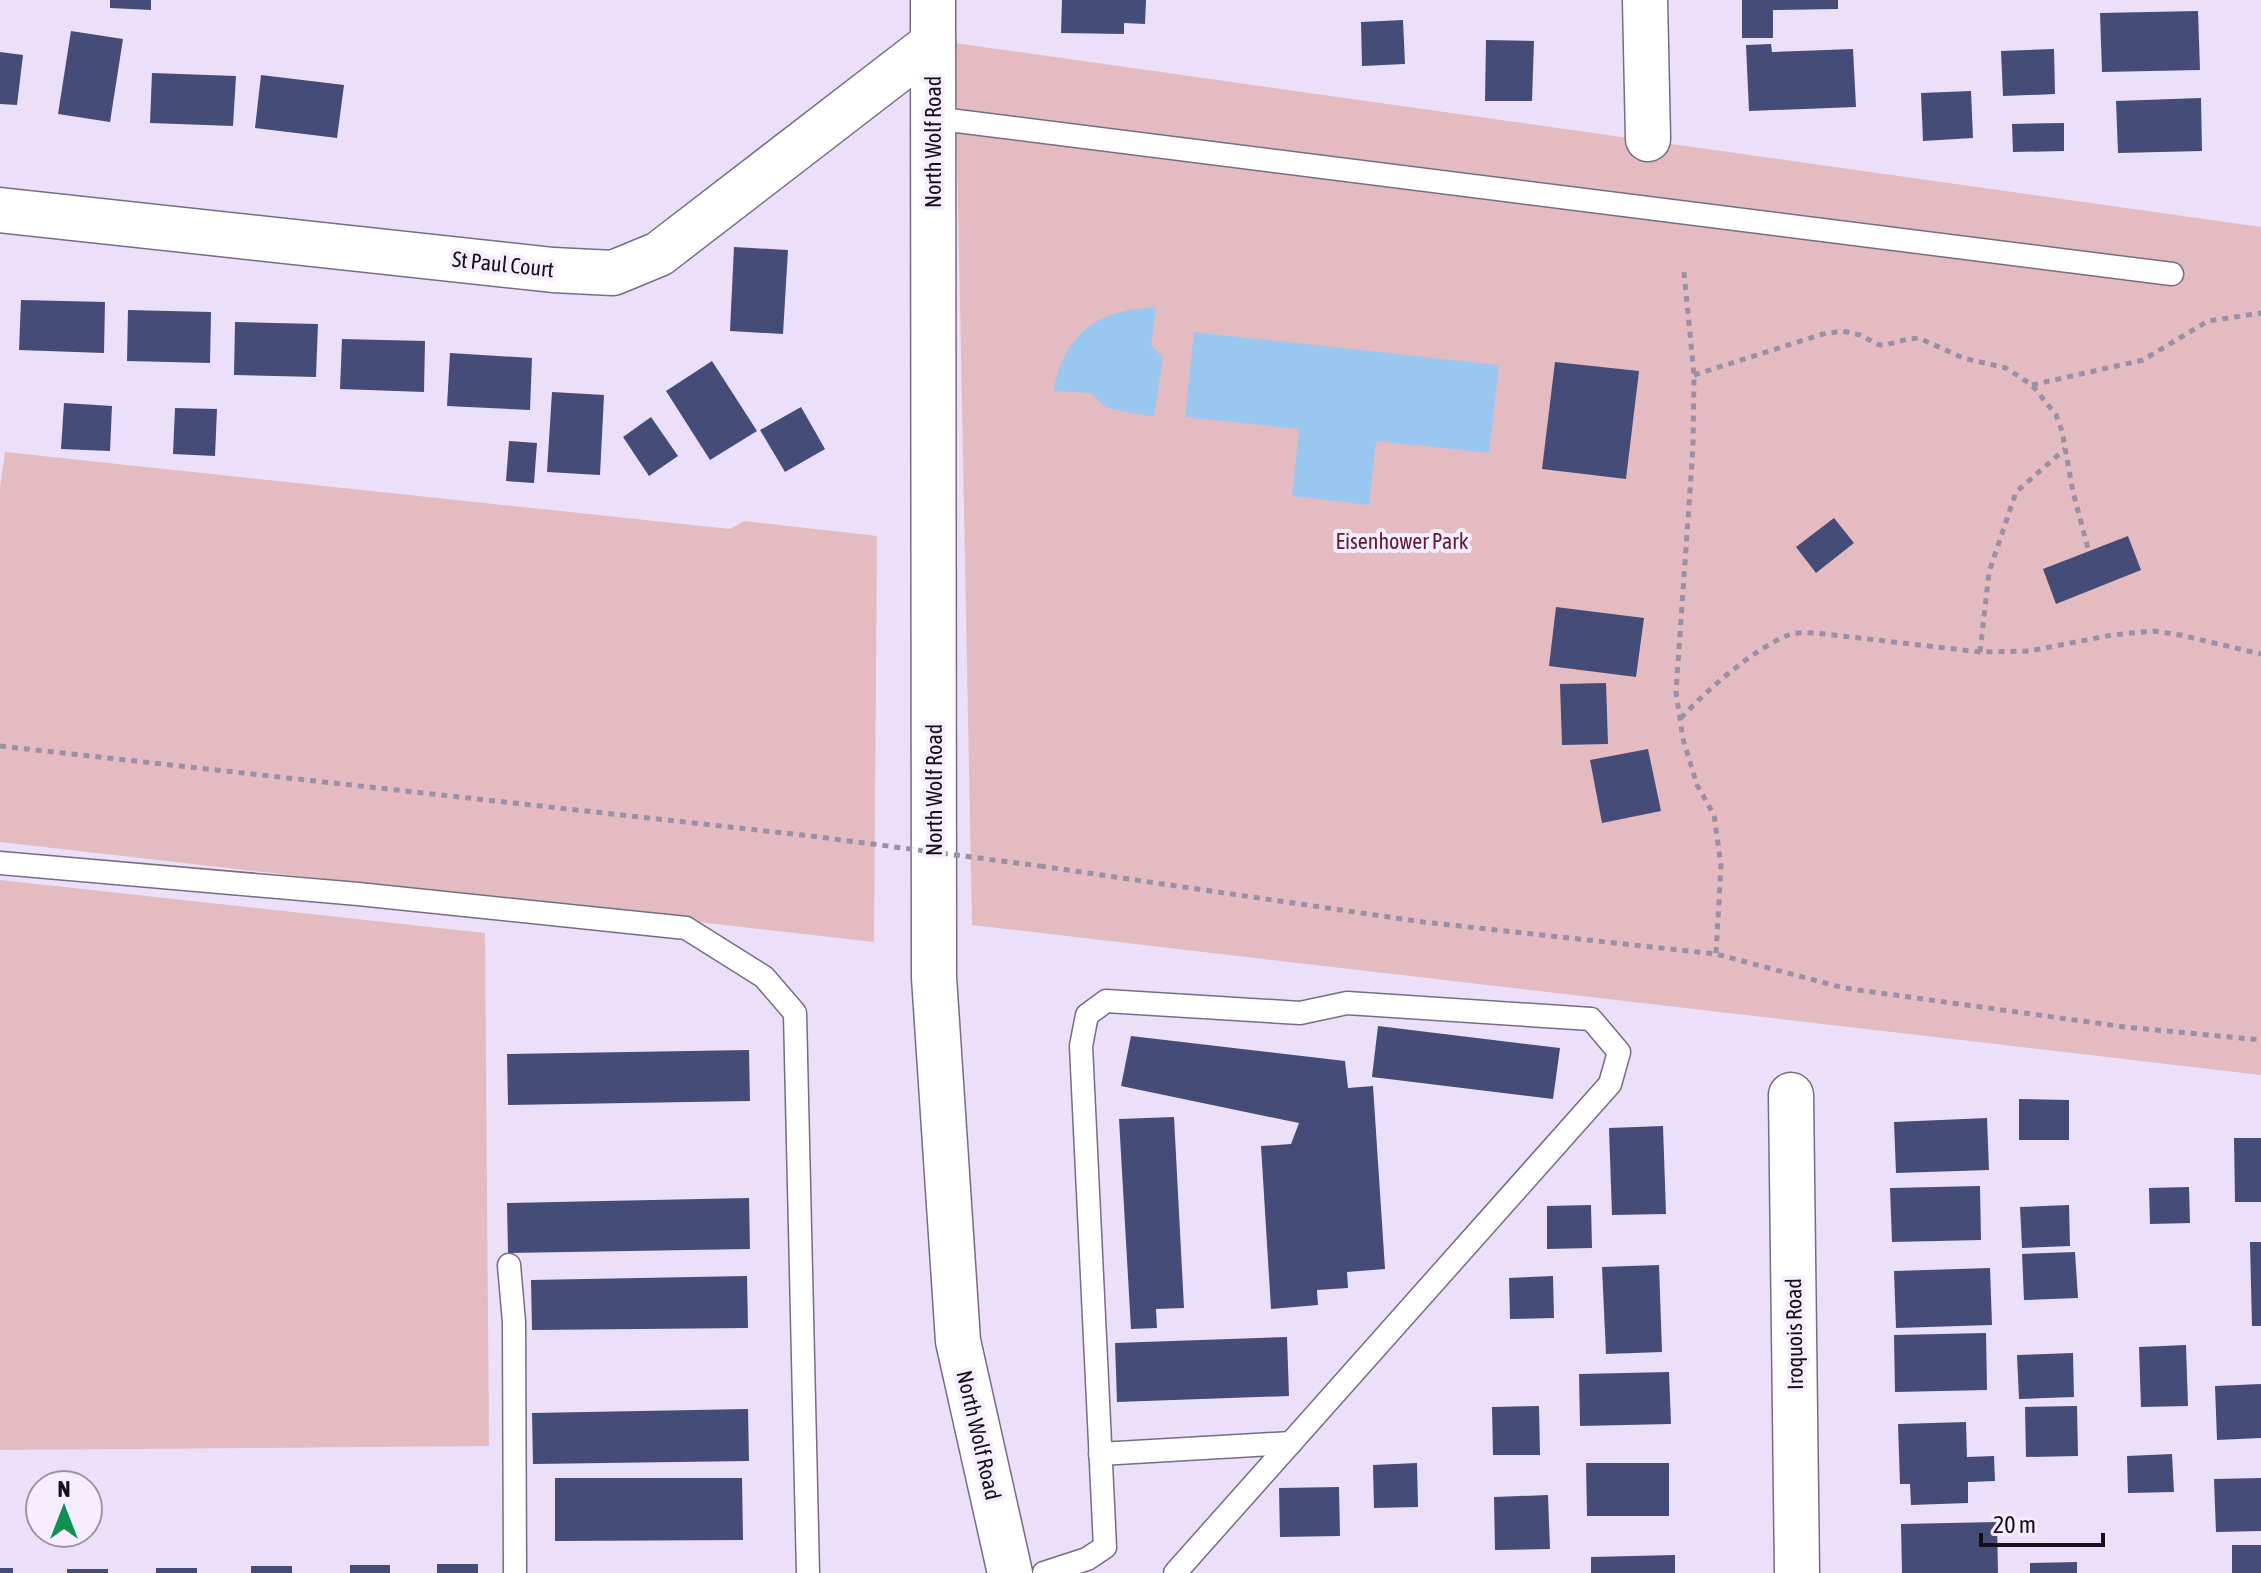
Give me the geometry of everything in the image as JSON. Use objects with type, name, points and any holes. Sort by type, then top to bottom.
[{"type":"street","name":"North Wolf Road","points":[[933,0],[934,977],[958,1341],[1010,1573]]},
{"type":"street","points":[[1645,0],[1648,139]]},
{"type":"street","name":"St Paul Court","points":[[0,210],[553,270],[613,273],[659,254],[933,43]]},
{"type":"street","name":"Iroquois Road","points":[[1791,1095],[1797,1573]]},
{"type":"lane","points":[[933,118],[2172,274]]},
{"type":"lane","points":[[0,863],[358,894],[686,928],[764,977],[795,1013],[808,1573]]},
{"type":"lane","points":[[1044,1573],[1087,1559],[1105,1547],[1081,1046],[1087,1015],[1106,1001],[1300,1013],[1347,1003],[1591,1019],[1619,1052],[1610,1084],[1175,1573]]},
{"type":"lane","points":[[509,1265],[514,1322],[515,1573]]},
{"type":"lane","points":[[1100,1454],[1291,1443]]},
{"type":"path","points":[[1684,272],[1694,375],[1693,447],[1676,692],[1683,739],[1697,785],[1714,815],[1721,865],[1716,954]]},
{"type":"path","points":[[2032,385],[2143,360],[2208,321],[2261,313]]},
{"type":"path","points":[[1694,375],[1823,334],[1843,331],[1885,345],[1919,338],[1963,358],[2006,368],[2032,385],[2056,415],[2089,552]]},
{"type":"path","points":[[1980,652],[1989,572],[2016,492],[2065,449]]},
{"type":"path","points":[[1680,719],[1706,692],[1746,661],[1793,633],[1980,652],[2029,651],[2112,635],[2153,631],[2261,654]]},
{"type":"path","points":[[0,746],[811,836],[1423,922],[1716,954],[1844,988],[2125,1027],[2261,1040]]},
{"type":"green space","name":"Eisenhower Park","points":[[955,43],[2261,227],[2261,1075],[972,925]]},
{"type":"green space","points":[[5,452],[730,529],[744,521],[877,536],[874,942],[0,842],[0,488]]},
{"type":"green space","points":[[0,880],[485,933],[489,1446],[0,1450]]},
{"type":"water","points":[[1156,307],[1151,345],[1163,358],[1154,417],[1107,408],[1091,393],[1054,391],[1063,359],[1082,332],[1103,318]]},
{"type":"water","points":[[1194,332],[1499,365],[1489,453],[1376,441],[1369,505],[1292,496],[1299,429],[1185,417]]},
{"type":"building","points":[[110,0],[151,0],[151,10],[110,8]]},
{"type":"building","points":[[1062,0],[1146,0],[1145,24],[1124,23],[1124,34],[1061,33]]},
{"type":"building","points":[[1742,0],[1838,0],[1838,9],[1773,10],[1773,38],[1742,38]]},
{"type":"building","points":[[2198,11],[2200,70],[2102,72],[2100,13]]},
{"type":"building","points":[[1403,20],[1405,64],[1362,66],[1361,22]]},
{"type":"building","points":[[71,31],[123,39],[110,122],[58,114]]},
{"type":"building","points":[[1486,40],[1534,41],[1532,101],[1485,101]]},
{"type":"building","points":[[1771,44],[1772,52],[1853,49],[1856,107],[1749,111],[1746,45]]},
{"type":"building","points":[[2054,49],[2055,94],[2003,96],[2001,51]]},
{"type":"building","points":[[0,52],[23,55],[17,105],[0,104]]},
{"type":"building","points":[[152,73],[236,76],[233,126],[150,123]]},
{"type":"building","points":[[261,75],[344,85],[337,138],[255,128]]},
{"type":"building","points":[[1971,91],[1973,138],[1923,141],[1921,93]]},
{"type":"building","points":[[2201,98],[2202,151],[2118,153],[2116,101]]},
{"type":"building","points":[[2064,123],[2064,151],[2013,152],[2012,124]]},
{"type":"building","points":[[734,247],[788,250],[783,334],[730,331]]},
{"type":"building","points":[[21,300],[105,302],[104,353],[19,350]]},
{"type":"building","points":[[128,310],[211,312],[210,363],[127,361]]},
{"type":"building","points":[[235,322],[318,324],[316,377],[234,375]]},
{"type":"building","points":[[342,339],[425,341],[424,392],[340,389]]},
{"type":"building","points":[[450,353],[532,358],[530,410],[447,406]]},
{"type":"building","points":[[712,361],[757,431],[710,460],[666,391]]},
{"type":"building","points":[[1555,362],[1639,371],[1626,479],[1542,469]]},
{"type":"building","points":[[552,392],[604,395],[600,475],[547,472]]},
{"type":"building","points":[[64,403],[112,406],[110,451],[61,449]]},
{"type":"building","points":[[801,407],[825,449],[785,472],[760,430]]},
{"type":"building","points":[[175,408],[217,409],[215,456],[173,454]]},
{"type":"building","points":[[651,417],[678,456],[649,476],[623,437]]},
{"type":"building","points":[[509,441],[537,443],[534,483],[506,481]]},
{"type":"building","points":[[1834,518],[1854,543],[1816,573],[1796,547]]},
{"type":"building","points":[[2128,536],[2141,570],[2056,604],[2043,569]]},
{"type":"building","points":[[1556,607],[1644,618],[1636,677],[1549,666]]},
{"type":"building","points":[[1606,683],[1608,744],[1562,745],[1560,684]]},
{"type":"building","points":[[1648,749],[1661,811],[1602,823],[1590,760]]},
{"type":"building","points":[[1378,1026],[1560,1048],[1553,1099],[1372,1077]]},
{"type":"building","points":[[1131,1036],[1345,1061],[1348,1088],[1373,1086],[1385,1269],[1347,1272],[1348,1288],[1317,1290],[1318,1305],[1271,1309],[1261,1146],[1291,1144],[1299,1123],[1121,1086]]},
{"type":"building","points":[[749,1050],[750,1101],[508,1105],[507,1054]]},
{"type":"building","points":[[2019,1099],[2069,1100],[2069,1140],[2019,1140]]},
{"type":"building","points":[[1174,1117],[1184,1308],[1156,1309],[1157,1328],[1131,1329],[1119,1119]]},
{"type":"building","points":[[1987,1118],[1989,1170],[1896,1173],[1894,1122]]},
{"type":"building","points":[[1663,1126],[1666,1214],[1612,1215],[1609,1128]]},
{"type":"building","points":[[2234,1138],[2261,1138],[2261,1202],[2235,1202]]},
{"type":"building","points":[[1980,1186],[1981,1240],[1892,1242],[1890,1188]]},
{"type":"building","points":[[2189,1187],[2190,1223],[2150,1224],[2149,1188]]},
{"type":"building","points":[[749,1198],[750,1249],[508,1253],[507,1203]]},
{"type":"building","points":[[1591,1205],[1592,1248],[1547,1249],[1547,1206]]},
{"type":"building","points":[[2069,1205],[2070,1246],[2022,1248],[2020,1207]]},
{"type":"building","points":[[2250,1242],[2261,1242],[2261,1326],[2252,1326]]},
{"type":"building","points":[[2075,1252],[2078,1298],[2024,1300],[2022,1254]]},
{"type":"building","points":[[1659,1265],[1662,1352],[1606,1354],[1602,1267]]},
{"type":"building","points":[[1990,1268],[1992,1325],[1896,1328],[1894,1271]]},
{"type":"building","points":[[747,1276],[748,1328],[532,1330],[531,1280]]},
{"type":"building","points":[[1553,1276],[1554,1318],[1510,1319],[1509,1278]]},
{"type":"building","points":[[1986,1333],[1987,1390],[1895,1392],[1894,1335]]},
{"type":"building","points":[[1287,1337],[1289,1396],[1117,1402],[1115,1343]]},
{"type":"building","points":[[2186,1345],[2188,1406],[2141,1407],[2139,1347]]},
{"type":"building","points":[[2073,1353],[2074,1397],[2019,1399],[2017,1355]]},
{"type":"building","points":[[1669,1372],[1671,1424],[1580,1426],[1579,1374]]},
{"type":"building","points":[[2261,1384],[2261,1438],[2217,1440],[2215,1386]]},
{"type":"building","points":[[1539,1406],[1540,1455],[1493,1455],[1492,1407]]},
{"type":"building","points":[[2077,1406],[2078,1456],[2026,1457],[2025,1407]]},
{"type":"building","points":[[748,1409],[749,1461],[533,1464],[532,1413]]},
{"type":"building","points":[[1966,1422],[1967,1457],[1994,1456],[1995,1481],[1968,1482],[1968,1503],[1911,1505],[1910,1484],[1900,1484],[1898,1424]]},
{"type":"building","points":[[2172,1454],[2174,1492],[2128,1493],[2127,1456]]},
{"type":"building","points":[[1417,1463],[1418,1507],[1374,1508],[1373,1465]]},
{"type":"building","points":[[1586,1463],[1669,1463],[1669,1516],[1587,1516]]},
{"type":"building","points":[[555,1478],[742,1478],[743,1540],[555,1541]]},
{"type":"building","points":[[2261,1478],[2261,1531],[2216,1532],[2214,1479]]},
{"type":"building","points":[[1339,1487],[1340,1536],[1280,1537],[1279,1488]]},
{"type":"building","points":[[1548,1495],[1550,1549],[1495,1550],[1494,1497]]},
{"type":"building","points":[[1997,1522],[1998,1573],[1902,1573],[1901,1524]]},
{"type":"building","points":[[2232,1545],[2261,1545],[2261,1573],[2232,1573]]},
{"type":"building","points":[[1675,1555],[1675,1573],[1591,1573],[1591,1557]]},
{"type":"building","points":[[2077,1562],[2077,1573],[2030,1573],[2030,1563]]},
{"type":"building","points":[[437,1564],[478,1564],[478,1573],[437,1573]]},
{"type":"building","points":[[350,1565],[390,1565],[390,1573],[350,1573]]},
{"type":"building","points":[[251,1566],[292,1566],[292,1573],[251,1573]]},
{"type":"building","points":[[0,1568],[13,1568],[13,1573],[0,1573]]},
{"type":"building","points":[[156,1568],[197,1568],[197,1573],[156,1573]]},
{"type":"building","points":[[67,1569],[108,1569],[108,1573],[67,1573]]}]
